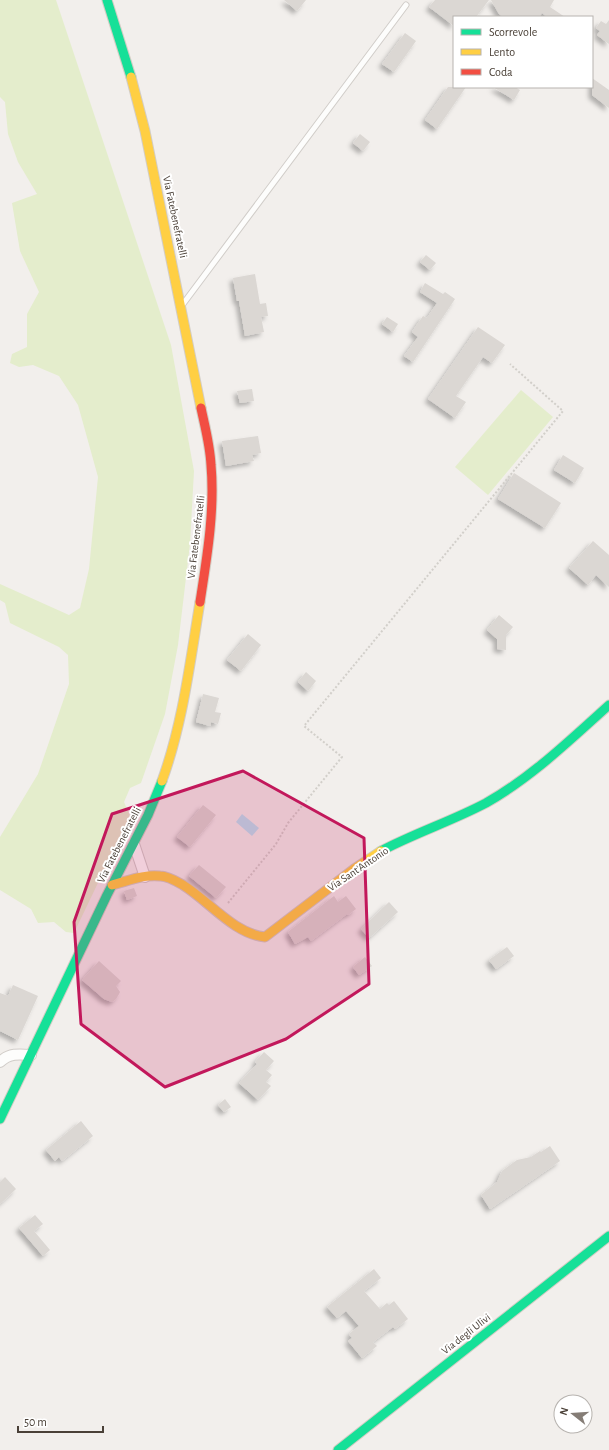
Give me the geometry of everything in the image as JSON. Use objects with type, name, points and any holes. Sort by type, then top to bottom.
[{"type":"street","name":"Via Fatebenefratelli","points":[[0,1119],[112,884],[134,844],[159,790],[168,764],[176,731],[195,635],[211,522],[213,485],[212,463],[181,306],[138,104],[124,52],[107,0]]},
{"type":"street","name":"Via Sant'Antonio","points":[[112,884],[160,875],[176,880],[237,925],[255,936],[263,937],[268,935],[354,869],[376,855],[396,844],[454,819],[492,800],[516,784],[544,763],[609,705]]},
{"type":"street","points":[[134,844],[145,877]]},
{"type":"street","points":[[0,1062],[10,1055],[31,1055]]},
{"type":"street","name":"Via degli Ulivi","points":[[338,1450],[609,1236]]},
{"type":"lane","points":[[181,306],[406,5]]},
{"type":"path","points":[[220,913],[276,844],[288,823],[342,757],[304,726],[563,410],[510,364]]},
{"type":"highlighted area","points":[[243,771],[364,838],[369,984],[286,1039],[165,1087],[81,1024],[74,922],[112,814]]},
{"type":"green space","points":[[0,0],[56,0],[171,345],[194,471],[190,544],[178,645],[165,714],[141,783],[130,788],[124,802],[130,816],[74,933],[66,932],[54,922],[38,923],[31,909],[0,890],[0,837],[38,774],[69,684],[68,655],[59,647],[10,623],[5,603],[0,600],[0,584],[69,615],[80,608],[89,569],[98,477],[78,405],[59,376],[33,365],[19,367],[10,363],[12,354],[27,347],[27,314],[39,292],[20,251],[12,203],[37,194],[18,162],[8,134],[5,102],[0,97]]},
{"type":"green space","points":[[521,390],[553,417],[488,495],[455,467]]},
{"type":"water","points":[[242,814],[259,828],[252,836],[236,822]]},
{"type":"building","points":[[284,0],[306,0],[297,11]]},
{"type":"building","points":[[435,0],[489,0],[477,16],[453,16],[453,25],[429,7]]},
{"type":"building","points":[[491,0],[554,0],[550,7],[564,16],[546,16],[542,13],[540,16],[502,16]]},
{"type":"building","points":[[609,20],[609,44],[597,35],[600,31],[596,28],[601,21],[606,24]]},
{"type":"building","points":[[405,33],[416,41],[394,72],[382,64]]},
{"type":"building","points":[[593,79],[609,90],[609,108],[592,95]]},
{"type":"building","points":[[448,87],[465,88],[437,129],[425,120]]},
{"type":"building","points":[[495,88],[517,88],[520,90],[514,100]]},
{"type":"building","points":[[360,134],[370,142],[363,151],[353,143]]},
{"type":"building","points":[[426,255],[436,263],[430,270],[420,262]]},
{"type":"building","points":[[255,274],[260,304],[266,303],[268,316],[261,317],[264,332],[245,336],[239,301],[237,301],[233,278]]},
{"type":"building","points":[[425,283],[443,294],[445,292],[455,299],[413,362],[404,356],[418,337],[412,332],[423,316],[427,318],[437,303],[420,292]]},
{"type":"building","points":[[387,317],[398,324],[393,332],[382,324]]},
{"type":"building","points":[[478,327],[505,345],[492,363],[483,357],[456,396],[466,402],[455,418],[428,399]]},
{"type":"building","points":[[252,389],[254,401],[240,403],[237,391]]},
{"type":"building","points":[[258,436],[261,453],[252,455],[254,461],[226,466],[222,441]]},
{"type":"building","points":[[563,455],[584,468],[575,483],[554,470]]},
{"type":"building","points":[[514,473],[561,503],[545,528],[498,499]]},
{"type":"building","points":[[593,541],[609,555],[609,587],[596,575],[588,585],[569,568]]},
{"type":"building","points":[[499,615],[513,627],[506,635],[506,650],[497,649],[497,639],[487,630]]},
{"type":"building","points":[[248,634],[261,645],[241,671],[227,660]]},
{"type":"building","points":[[306,672],[316,681],[308,691],[298,682]]},
{"type":"building","points":[[203,694],[219,698],[215,712],[221,713],[218,724],[211,722],[210,726],[196,722]]},
{"type":"building","points":[[203,805],[216,815],[190,847],[177,837]]},
{"type":"building","points":[[199,865],[226,887],[216,898],[189,876]]},
{"type":"building","points":[[134,888],[137,896],[127,900],[124,891]]},
{"type":"building","points":[[334,896],[338,902],[346,896],[356,909],[311,941],[308,937],[295,944],[288,932]]},
{"type":"building","points":[[389,902],[398,912],[369,938],[361,929]]},
{"type":"building","points":[[507,947],[514,956],[496,969],[489,960]]},
{"type":"building","points":[[365,957],[372,966],[359,975],[353,967]]},
{"type":"building","points":[[99,961],[121,981],[116,986],[120,992],[116,999],[112,1002],[104,999],[82,980]]},
{"type":"building","points":[[13,985],[38,996],[18,1040],[0,1031],[0,993],[8,996]]},
{"type":"building","points":[[264,1052],[274,1061],[266,1070],[272,1075],[266,1082],[271,1086],[258,1100],[239,1083],[257,1064],[255,1062]]},
{"type":"building","points":[[225,1099],[231,1107],[224,1112],[218,1105]]},
{"type":"building","points":[[81,1121],[93,1136],[62,1161],[59,1157],[55,1161],[46,1150]]},
{"type":"building","points":[[550,1146],[560,1161],[490,1209],[481,1195],[497,1182],[502,1171],[517,1160],[531,1157]]},
{"type":"building","points":[[5,1177],[16,1189],[0,1204],[0,1182]]},
{"type":"building","points":[[35,1215],[43,1224],[34,1231],[50,1250],[43,1256],[19,1228]]},
{"type":"building","points":[[374,1269],[381,1278],[364,1291],[380,1309],[387,1303],[389,1305],[394,1301],[408,1319],[395,1329],[393,1327],[373,1342],[377,1346],[362,1358],[348,1341],[352,1338],[349,1334],[359,1326],[346,1311],[337,1318],[327,1307]]},
{"type":"traffic: fast","points":[[107,0],[131,77]]},
{"type":"traffic: fast","points":[[381,851],[486,803],[503,793],[535,770],[609,705]]},
{"type":"traffic: fast","points":[[0,1119],[107,895],[148,815],[162,781]]},
{"type":"traffic: fast","points":[[338,1450],[609,1236]]},
{"type":"traffic: slow","points":[[131,77],[145,131],[201,408]]},
{"type":"traffic: slow","points":[[162,781],[181,715],[200,602]]},
{"type":"traffic: slow","points":[[112,885],[148,876],[163,876],[175,880],[243,930],[254,935],[265,937],[354,869],[381,851]]},
{"type":"traffic: jam","points":[[200,602],[210,534],[212,499],[210,450],[201,408]]}]
